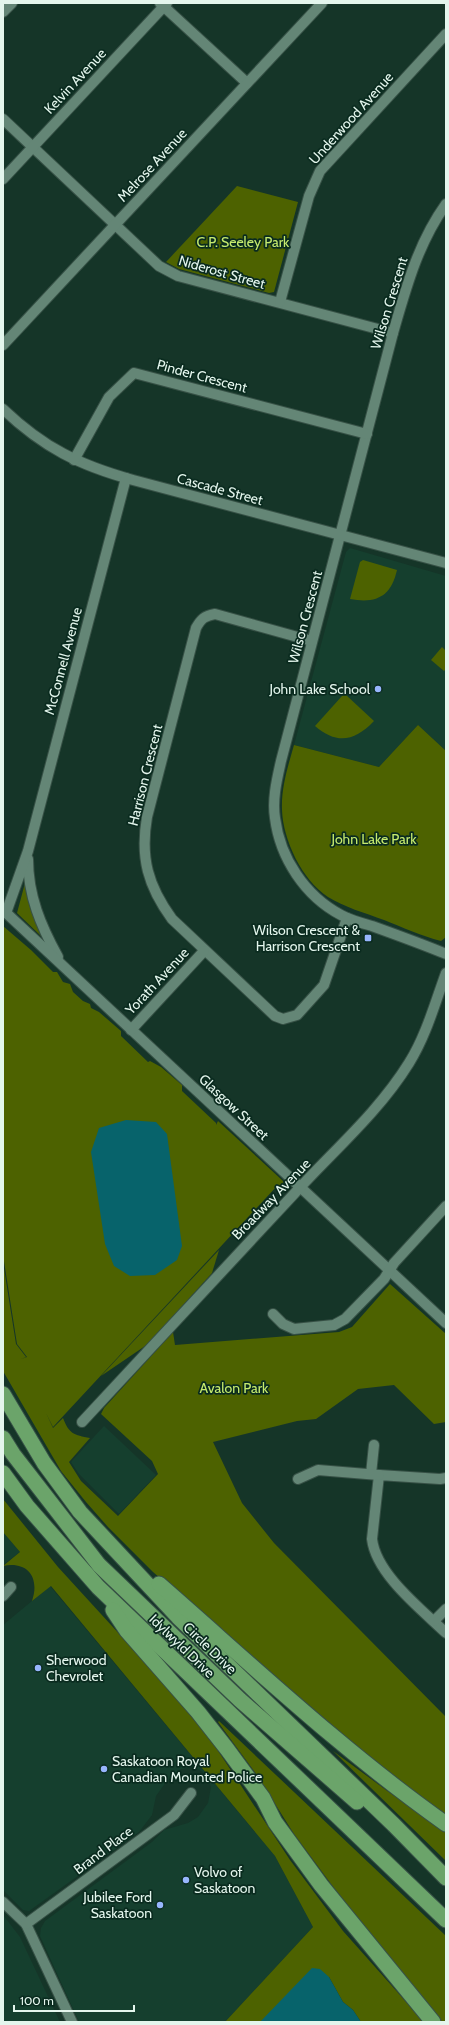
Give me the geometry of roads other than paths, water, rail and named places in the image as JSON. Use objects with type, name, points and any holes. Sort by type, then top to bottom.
[{"type":"highway","name":"Circle Drive","points":[[3,1394],[44,1463],[80,1512],[178,1617],[394,1825],[446,1878]]},
{"type":"highway","name":"Idylwyld Drive","points":[[3,1438],[13,1454],[99,1566],[240,1700],[389,1830],[426,1859]]},
{"type":"highway","points":[[3,1473],[27,1506],[98,1587],[446,1920]]},
{"type":"highway","points":[[104,1537],[348,1750],[404,1794],[446,1824]]},
{"type":"highway","points":[[98,1587],[127,1630],[198,1712],[227,1749],[263,1798],[275,1822],[321,1885],[433,2022]]},
{"type":"street","points":[[3,12],[12,3]]},
{"type":"street","name":"Melrose Avenue","points":[[3,345],[322,3]]},
{"type":"street","points":[[164,4],[247,83]]},
{"type":"street","name":"Kelvin Avenue","points":[[3,179],[164,4]]},
{"type":"street","name":"Underwood Avenue","points":[[280,302],[309,196],[320,171],[446,34]]},
{"type":"street","name":"Niderost Street","points":[[3,119],[159,266],[178,276],[393,333]]},
{"type":"street","name":"Wilson Crescent","points":[[446,204],[423,240],[393,333],[276,780],[274,817],[278,836],[296,875],[312,893],[327,906],[348,918],[446,954]]},
{"type":"street","name":"Pinder Crescent","points":[[74,460],[109,396],[134,373],[367,434]]},
{"type":"street","name":"Cascade Street","points":[[3,409],[32,434],[74,460],[126,478],[446,563]]},
{"type":"street","name":"McConnell Avenue","points":[[4,911],[28,851],[126,478]]},
{"type":"street","name":"Harrison Crescent","points":[[312,641],[215,614],[206,615],[201,619],[196,628],[147,817],[144,837],[144,859],[150,880],[161,904],[172,919],[204,951],[275,1016],[283,1019],[288,1019],[297,1015],[324,985],[348,918]]},
{"type":"street","name":"McConnell Avenue","points":[[28,851],[28,881],[34,904],[43,930],[64,966]]},
{"type":"street","name":"Glasgow Street","points":[[4,911],[446,1323]]},
{"type":"street","name":"Yorath Avenue","points":[[131,1030],[204,951]]},
{"type":"street","name":"Broadway Avenue","points":[[82,1422],[392,1089],[410,1062],[418,1046],[446,973]]},
{"type":"street","points":[[273,1314],[283,1324],[294,1329],[334,1325],[345,1319],[390,1271],[394,1263],[446,1206]]},
{"type":"street","points":[[374,1445],[375,1475],[372,1539],[373,1549],[378,1562],[387,1575],[446,1634]]},
{"type":"street","points":[[298,1479],[318,1470],[375,1475],[440,1479],[446,1478]]},
{"type":"street","points":[[3,1596],[11,1587]]},
{"type":"street","points":[[434,1621],[446,1609]]},
{"type":"street","name":"Brand Place","points":[[26,1924],[174,1815],[191,1793]]},
{"type":"street","points":[[3,1902],[26,1924],[72,2022]]},
{"type":"water","points":[[126,1120],[156,1122],[167,1134],[182,1246],[177,1260],[155,1275],[130,1276],[114,1266],[105,1244],[91,1152],[99,1128]]},
{"type":"water","points":[[312,1968],[320,1969],[329,1977],[343,2002],[353,2010],[361,2022],[260,2022]]},
{"type":"place","name":"John Lake School","points":[[378,689]]},
{"type":"place","name":"Wilson Crescent & Harrison Crescent","points":[[368,938]]},
{"type":"place","name":"Sherwood Chevrolet","points":[[38,1668]]},
{"type":"place","name":"Saskatoon Royal Canadian Mounted Police","points":[[104,1769]]},
{"type":"place","name":"Volvo of Saskatoon","points":[[186,1880]]},
{"type":"place","name":"Jubilee Ford Saskatoon","points":[[160,1905]]},
{"type":"park label","name":"C.P. Seeley Park","points":[[243,242]]},
{"type":"park label","name":"John Lake Park","points":[[374,839]]},
{"type":"park label","name":"Avalon Park","points":[[234,1388]]}]
